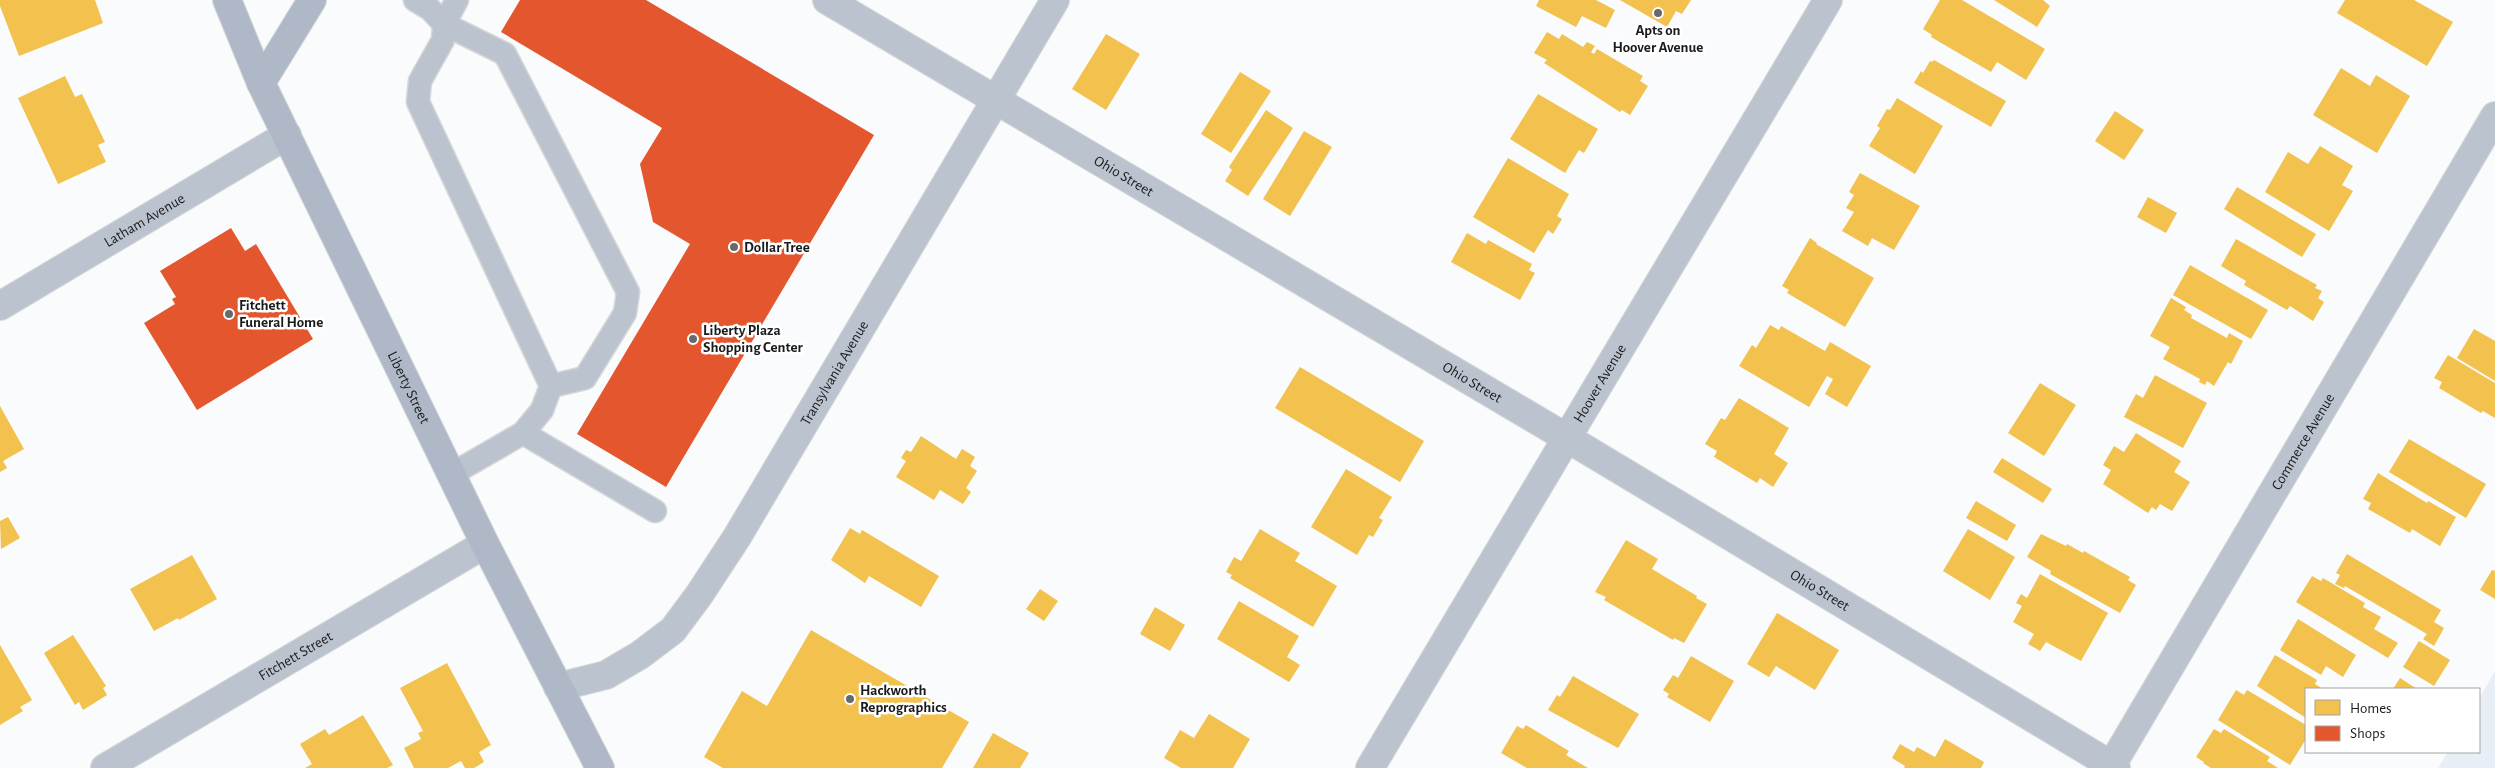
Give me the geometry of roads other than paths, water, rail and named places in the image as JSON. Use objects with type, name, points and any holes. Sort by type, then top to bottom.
[{"type":"main road","name":"Liberty Street","points":[[227,0],[261,83],[486,544],[600,768]]},
{"type":"main road","points":[[261,83],[312,0]]},
{"type":"street","name":"Ohio Street","points":[[827,0],[1567,438],[2113,767]]},
{"type":"street","name":"Transylvania Avenue","points":[[558,687],[606,674],[640,655],[673,630],[699,596],[736,537],[1055,0]]},
{"type":"street","name":"Hoover Avenue","points":[[1370,768],[1828,0]]},
{"type":"street","name":"Commerce Avenue","points":[[2113,767],[2495,116]]},
{"type":"street","name":"Latham Avenue","points":[[0,306],[287,135]]},
{"type":"street","name":"Fitchett Street","points":[[105,768],[486,544]]},
{"type":"lane","points":[[415,0],[430,9],[444,24],[505,54],[628,292],[625,313],[585,378],[551,386]]},
{"type":"lane","points":[[452,474],[523,433],[542,410],[551,386],[418,102],[420,81],[443,40],[444,24],[457,0]]},
{"type":"lane","points":[[523,433],[656,511]]},
{"type":"place","name":"Apts on Hoover Avenue","points":[[1658,13]]},
{"type":"place","name":"Dollar Tree","points":[[734,247]]},
{"type":"place","name":"Fitchett Funeral Home","points":[[229,314]]},
{"type":"place","name":"Liberty Plaza Shopping Center","points":[[693,339]]},
{"type":"place","name":"Hackworth Reprographics","points":[[850,699]]}]
